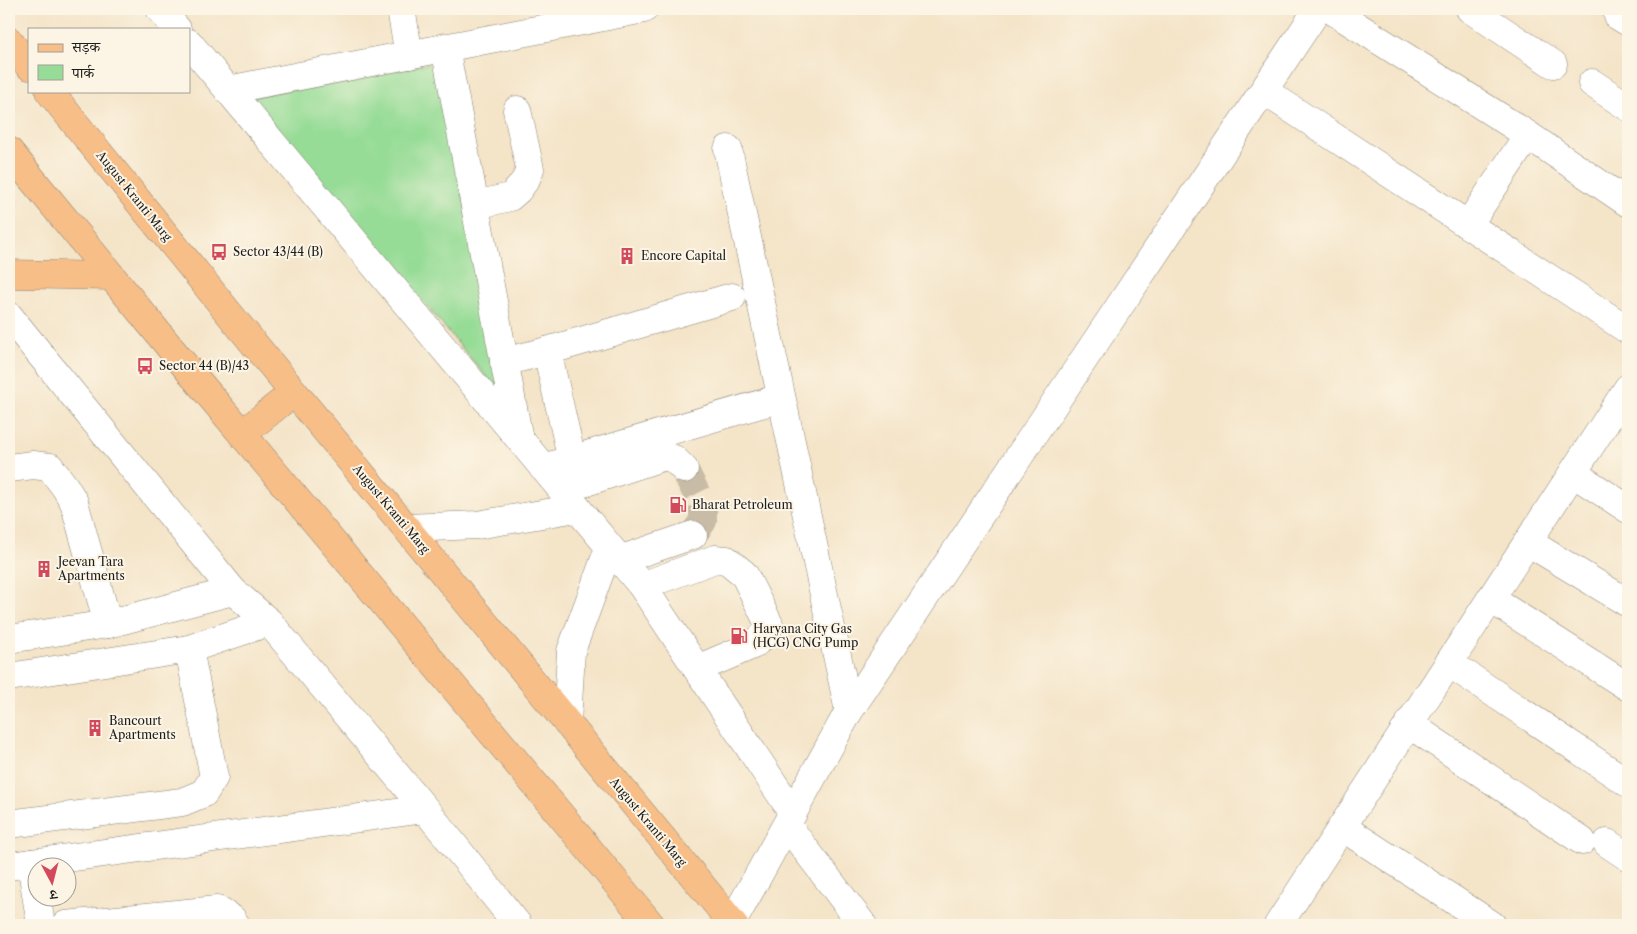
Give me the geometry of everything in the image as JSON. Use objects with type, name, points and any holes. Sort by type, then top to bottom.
[{"type":"main road","points":[[9,41],[28,65]]},
{"type":"main road","name":"August Kranti Marg","points":[[50,92],[566,724],[733,924]]},
{"type":"main road","points":[[9,150],[111,276],[570,825],[651,925]]},
{"type":"main road","points":[[9,274],[111,276]]},
{"type":"main road","points":[[242,434],[294,392]]},
{"type":"street","points":[[160,9],[176,28]]},
{"type":"street","points":[[401,9],[409,54]]},
{"type":"street","points":[[228,90],[445,48],[543,18],[644,9]]},
{"type":"street","points":[[733,924],[849,711],[1318,9]]},
{"type":"street","points":[[1330,9],[1528,135],[1628,203]]},
{"type":"street","points":[[1470,9],[1553,64]]},
{"type":"street","points":[[190,44],[642,586],[697,669],[790,819],[863,925]]},
{"type":"street","points":[[445,48],[519,438]]},
{"type":"street","points":[[1592,84],[1628,107]]},
{"type":"street","points":[[1264,91],[1628,330]]},
{"type":"street","points":[[476,205],[510,197],[526,179],[530,169],[517,110]]},
{"type":"street","points":[[1468,225],[1528,135]]},
{"type":"street","points":[[728,149],[849,711]]},
{"type":"street","points":[[504,362],[732,297]]},
{"type":"street","points":[[9,316],[233,591],[269,622],[425,809],[518,925]]},
{"type":"street","points":[[547,351],[572,460]]},
{"type":"street","points":[[544,468],[781,398]]},
{"type":"street","points":[[1278,925],[1573,473],[1625,399]]},
{"type":"street","points":[[407,528],[477,525],[570,499],[665,456],[674,460],[684,469]]},
{"type":"street","points":[[9,468],[33,465],[50,467],[65,487],[74,502],[108,624]]},
{"type":"street","points":[[1573,473],[1628,509]]},
{"type":"street","points":[[614,554],[693,534]]},
{"type":"street","points":[[1528,542],[1628,603]]},
{"type":"street","points":[[566,724],[571,652],[614,554]]},
{"type":"street","points":[[642,586],[715,559],[727,560],[744,574],[770,624],[767,633],[753,645],[697,669]]},
{"type":"street","points":[[9,638],[108,624],[233,591]]},
{"type":"street","points":[[1491,599],[1628,687]]},
{"type":"street","points":[[9,677],[189,649],[269,622]]},
{"type":"street","points":[[9,824],[182,802],[204,792],[214,777],[189,649]]},
{"type":"street","points":[[1449,663],[1628,783]]},
{"type":"street","points":[[1409,724],[1606,847]]},
{"type":"street","points":[[41,925],[20,865],[425,809]]},
{"type":"street","points":[[1342,828],[1492,925]]},
{"type":"street","points":[[66,925],[217,910],[232,919],[236,925]]},
{"type":"green space","points":[[438,62],[500,393],[250,97]]},
{"type":"tunnel","points":[[684,469],[703,506],[703,521],[693,535]]},
{"type":"place","name":"Sector 43/44 (B)","points":[[219,252]]},
{"type":"place","name":"Encore Capital","points":[[627,256]]},
{"type":"place","name":"Sector 44 (B)/43","points":[[145,366]]},
{"type":"place","name":"Bharat Petroleum","points":[[678,505]]},
{"type":"place","name":"Jeevan Tara Apartments","points":[[44,569]]},
{"type":"place","name":"Haryana City Gas (HCG) CNG Pump","points":[[739,636]]},
{"type":"place","name":"Bancourt Apartments","points":[[95,728]]}]
